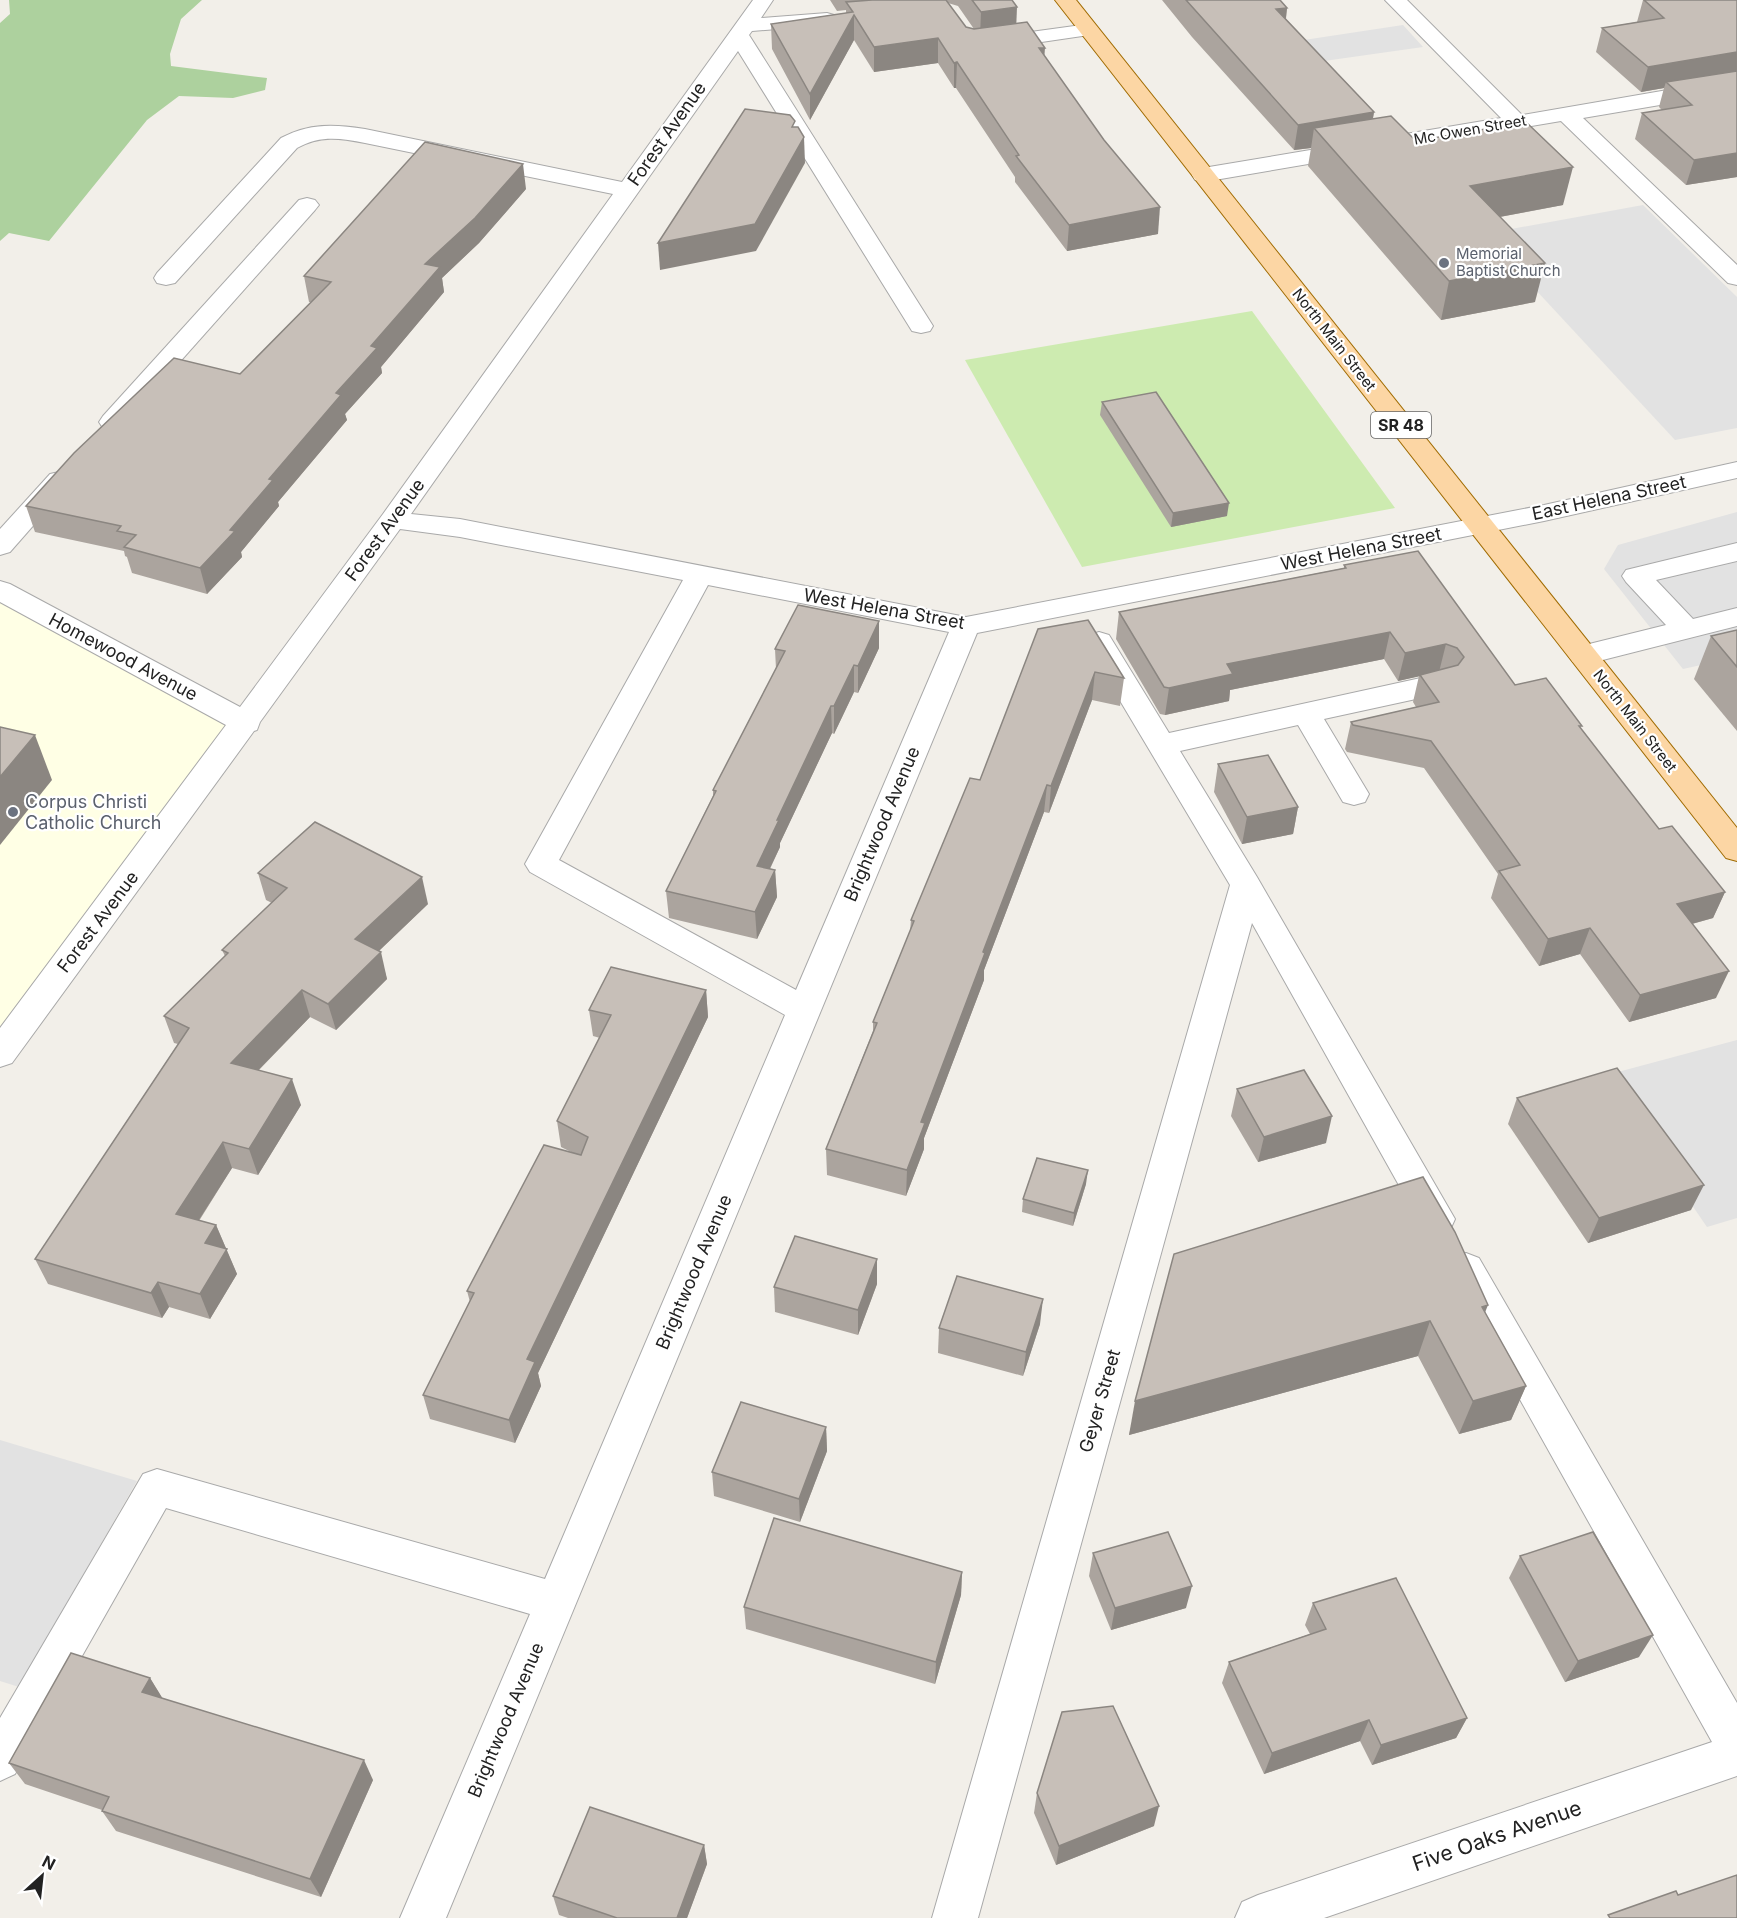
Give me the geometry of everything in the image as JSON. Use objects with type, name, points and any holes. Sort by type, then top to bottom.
[{"type":"main road","name":"North Main Street","points":[[1065,0],[1737,850]]},
{"type":"street","name":"Forest Avenue","points":[[0,1054],[10,1024],[246,723],[763,0]]},
{"type":"street","points":[[1395,0],[1517,122]]},
{"type":"street","points":[[847,18],[742,29],[921,326]]},
{"type":"street","points":[[973,46],[1089,30]]},
{"type":"street","name":"Mc Owen Street","points":[[1203,175],[1737,85]]},
{"type":"street","points":[[1566,114],[1726,254],[1737,278]]},
{"type":"street","points":[[166,278],[290,143],[305,133],[326,130],[365,136],[628,190]]},
{"type":"street","points":[[0,546],[307,205]]},
{"type":"street","name":"East Helena Street","points":[[1480,525],[1737,470]]},
{"type":"street","name":"West Helena Street","points":[[393,520],[460,528],[966,626],[1480,525]]},
{"type":"street","points":[[1686,629],[1636,576],[1737,552]]},
{"type":"street","points":[[700,574],[541,864],[804,1010]]},
{"type":"street","name":"Homewood Avenue","points":[[0,590],[246,723]]},
{"type":"street","points":[[1077,605],[1246,885],[1737,1744]]},
{"type":"street","points":[[1583,655],[1737,617]]},
{"type":"street","name":"Brightwood Avenue","points":[[423,1918],[966,626]]},
{"type":"street","points":[[1162,745],[1439,684]]},
{"type":"street","points":[[1306,714],[1354,794]]},
{"type":"street","name":"Geyer Street","points":[[955,1918],[1246,885]]},
{"type":"street","points":[[0,1759],[157,1486],[555,1602]]},
{"type":"street","name":"Five Oaks Avenue","points":[[1257,1918],[1737,1755]]},
{"type":"shaded area","points":[[1403,25],[1423,47],[1303,64],[1284,43]]},
{"type":"shaded area","points":[[1643,205],[1737,297],[1737,428],[1675,440],[1484,234]]},
{"type":"shaded area","points":[[1737,512],[1737,657],[1683,669],[1604,569],[1618,545]]},
{"type":"shaded area","points":[[0,590],[246,723],[0,1054]]},
{"type":"shaded area","points":[[1737,1040],[1737,1218],[1707,1227],[1603,1076]]},
{"type":"shaded area","points":[[0,1440],[137,1481],[19,1687],[0,1681]]},
{"type":"green space","points":[[9,0],[202,0],[181,19],[170,54],[171,66],[267,78],[265,90],[233,98],[179,96],[147,120],[49,241],[9,233],[0,241],[0,23],[10,14]]},
{"type":"green space","points":[[1252,311],[1395,508],[1082,567],[965,360]]},
{"type":"building","points":[[946,0],[966,27],[974,29],[1027,22],[1045,48],[1039,48],[1104,140],[1160,207],[1069,225],[1016,156],[1019,155],[957,62],[954,63],[938,38],[874,47],[854,15],[810,94],[771,24],[853,12],[846,2]]},
{"type":"building","points":[[972,0],[1012,0],[1017,7],[981,12]]},
{"type":"building","points":[[1186,0],[1280,0],[1287,8],[1276,9],[1374,112],[1298,125]]},
{"type":"building","points":[[1644,0],[1737,0],[1737,52],[1648,67],[1602,28],[1664,18]]},
{"type":"building","points":[[1737,71],[1737,153],[1694,160],[1642,113],[1692,105],[1666,82]]},
{"type":"building","points":[[745,109],[790,115],[795,121],[792,127],[798,127],[804,137],[755,224],[658,243]]},
{"type":"building","points":[[1391,116],[1416,141],[1526,122],[1573,167],[1470,186],[1545,263],[1449,281],[1314,128]]},
{"type":"building","points":[[425,142],[523,164],[475,218],[425,264],[440,267],[371,346],[377,348],[336,393],[341,395],[269,479],[273,480],[230,530],[235,531],[200,568],[124,547],[136,535],[117,531],[121,526],[26,506],[74,453],[174,358],[240,374],[331,282],[304,276]]},
{"type":"building","points":[[1156,392],[1229,503],[1173,513],[1102,402]]},
{"type":"building","points":[[1418,551],[1515,685],[1546,678],[1582,726],[1579,726],[1659,829],[1672,826],[1725,892],[1677,904],[1729,971],[1640,995],[1590,928],[1548,939],[1499,871],[1520,865],[1431,741],[1353,725],[1351,722],[1439,702],[1420,675],[1458,665],[1464,657],[1457,648],[1446,644],[1405,653],[1390,632],[1227,664],[1233,674],[1169,688],[1164,687],[1119,612],[1346,568],[1344,565]]},
{"type":"building","points":[[798,605],[879,621],[858,666],[854,665],[834,706],[831,706],[757,866],[775,870],[755,912],[666,891],[716,791],[713,790],[785,651],[775,649]]},
{"type":"building","points":[[1088,620],[1124,678],[1095,672],[1051,786],[1047,785],[983,952],[985,953],[921,1122],[925,1123],[907,1170],[826,1149],[877,1023],[873,1022],[914,921],[911,920],[970,778],[980,780],[1038,629]]},
{"type":"building","points":[[1737,630],[1737,667],[1711,636]]},
{"type":"building","points":[[0,727],[35,735],[0,777]]},
{"type":"building","points":[[1268,755],[1298,807],[1247,817],[1218,764]]},
{"type":"building","points":[[315,822],[422,877],[355,939],[381,952],[328,1004],[302,990],[231,1063],[292,1079],[249,1149],[223,1142],[176,1214],[216,1225],[205,1243],[227,1249],[200,1294],[158,1282],[151,1293],[35,1259],[189,1028],[164,1016],[228,953],[222,950],[287,888],[258,873]]},
{"type":"building","points":[[611,967],[706,990],[527,1359],[535,1362],[509,1420],[423,1395],[474,1293],[467,1291],[544,1145],[581,1155],[588,1137],[557,1121],[611,1015],[589,1010]]},
{"type":"building","points":[[1617,1068],[1704,1185],[1599,1218],[1517,1098]]},
{"type":"building","points":[[1304,1070],[1332,1116],[1264,1137],[1237,1089]]},
{"type":"building","points":[[1037,1158],[1088,1170],[1074,1213],[1023,1199]]},
{"type":"building","points":[[1423,1177],[1455,1232],[1488,1305],[1482,1307],[1526,1386],[1473,1401],[1430,1321],[1135,1401],[1174,1254]]},
{"type":"building","points":[[795,1236],[877,1259],[858,1310],[774,1287]]},
{"type":"building","points":[[957,1276],[1043,1299],[1026,1352],[939,1328]]},
{"type":"building","points":[[741,1402],[826,1427],[799,1499],[712,1472]]},
{"type":"building","points":[[774,1518],[962,1572],[936,1662],[744,1607]]},
{"type":"building","points":[[1168,1532],[1192,1586],[1115,1608],[1093,1553]]},
{"type":"building","points":[[1593,1532],[1653,1635],[1578,1661],[1520,1556]]},
{"type":"building","points":[[1396,1578],[1467,1718],[1381,1745],[1369,1720],[1272,1753],[1229,1662],[1326,1629],[1313,1603]]},
{"type":"building","points":[[71,1653],[150,1678],[142,1692],[364,1760],[310,1879],[102,1811],[109,1797],[9,1763]]},
{"type":"building","points":[[1113,1706],[1159,1806],[1059,1846],[1037,1793],[1062,1712]]},
{"type":"building","points":[[590,1807],[704,1845],[677,1918],[617,1918],[553,1896]]},
{"type":"building","points":[[1737,1875],[1737,1918],[1610,1918],[1608,1915],[1676,1891],[1678,1895]]},
{"type":"place","name":"Memorial Baptist Church","points":[[1444,263]]},
{"type":"place","name":"Corpus Christi Catholic Church","points":[[13,812]]}]
